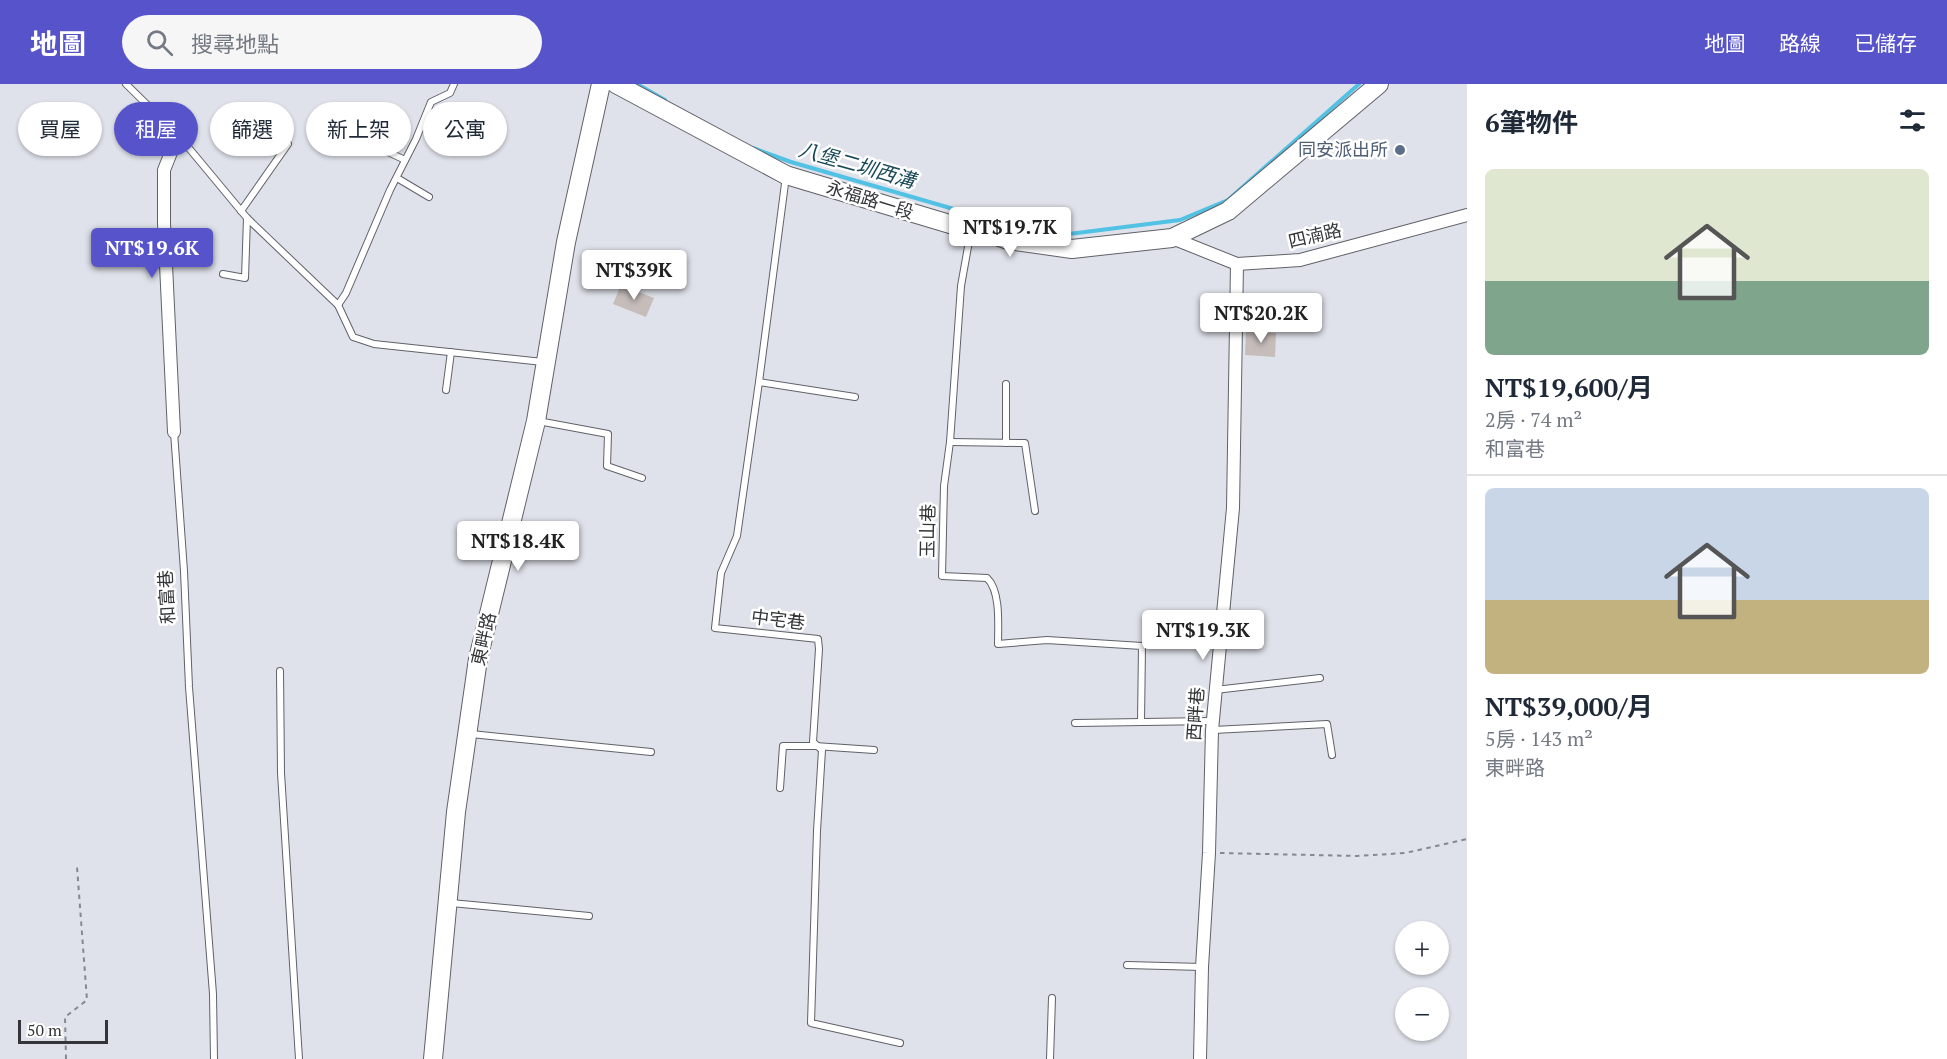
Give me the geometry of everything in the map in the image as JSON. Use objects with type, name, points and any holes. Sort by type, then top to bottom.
[{"type":"street","name":"東畔路","points":[[433,1059],[456,812],[478,659],[536,421],[566,242],[601,84]]},
{"type":"street","name":"永福路一段","points":[[616,84],[786,176],[953,225],[972,227],[1008,240],[1072,249],[1172,238],[1228,211],[1379,84]]},
{"type":"street","name":"和富巷","points":[[170,156],[164,170],[165,235],[174,432]]},
{"type":"street","name":"四湳路","points":[[1172,238],[1238,264],[1300,260],[1467,215]]},
{"type":"street","name":"西畔巷","points":[[1200,1059],[1215,690],[1233,508],[1238,264]]},
{"type":"lane","points":[[126,84],[144,102]]},
{"type":"lane","points":[[431,102],[450,93],[454,84]]},
{"type":"lane","points":[[338,305],[346,293],[423,122]]},
{"type":"lane","points":[[195,156],[247,218],[338,305],[353,336],[374,344],[547,363]]},
{"type":"lane","points":[[241,211],[280,156]]},
{"type":"lane","points":[[397,156],[405,160]]},
{"type":"lane","name":"中宅巷","points":[[786,176],[737,536],[722,573],[715,628],[818,639],[813,742],[822,750],[811,1023],[900,1043]]},
{"type":"lane","points":[[397,178],[429,197]]},
{"type":"lane","points":[[223,274],[245,278],[247,218]]},
{"type":"lane","name":"玉山巷","points":[[972,227],[961,286],[950,442],[944,486],[942,576],[987,578],[992,583],[997,606],[998,644],[1047,640],[1142,646],[1141,722]]},
{"type":"lane","points":[[446,390],[451,352]]},
{"type":"lane","points":[[759,382],[855,397]]},
{"type":"lane","points":[[1006,384],[1006,443]]},
{"type":"lane","points":[[536,421],[608,434],[607,466],[642,478]]},
{"type":"lane","name":"和富巷","points":[[174,432],[184,571],[189,687],[213,994],[214,1059]]},
{"type":"lane","points":[[950,442],[1025,443],[1035,511]]},
{"type":"lane","points":[[280,671],[281,773],[298,1059]]},
{"type":"lane","points":[[1215,690],[1320,678]]},
{"type":"lane","points":[[1075,723],[1141,722],[1213,726],[1327,724],[1332,755]]},
{"type":"lane","points":[[467,734],[651,752]]},
{"type":"lane","points":[[780,788],[783,746],[874,750]]},
{"type":"lane","points":[[447,903],[589,916]]},
{"type":"lane","points":[[1127,965],[1202,967]]},
{"type":"lane","points":[[1050,1059],[1052,998]]},
{"type":"path","points":[[1209,853],[1357,856],[1405,853],[1467,839]]},
{"type":"path","points":[[66,1059],[65,1017],[87,1000],[77,867]]},
{"type":"building","points":[[621,285],[654,298],[646,317],[613,304]]},
{"type":"building","points":[[1246,332],[1276,333],[1275,357],[1245,355]]},
{"type":"waterway","name":"八堡二圳西溝","points":[[637,84],[665,100]]},
{"type":"waterway","name":"八堡二圳西溝","points":[[753,148],[791,162],[971,214],[1069,234],[1180,220],[1228,200],[1359,84]]},
{"type":"place","name":"同安派出所","points":[[1400,150]]}]
